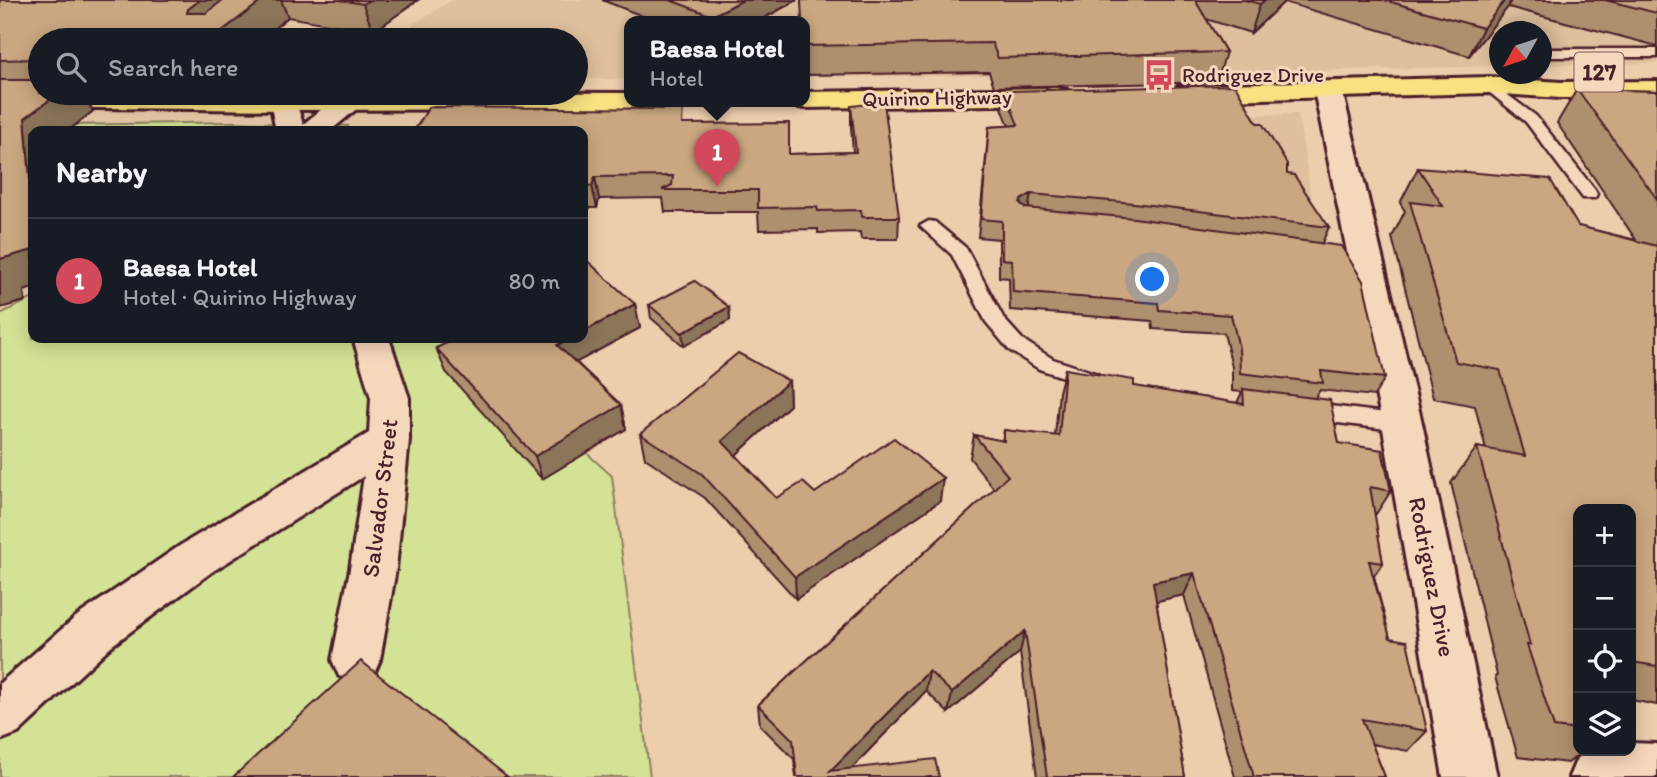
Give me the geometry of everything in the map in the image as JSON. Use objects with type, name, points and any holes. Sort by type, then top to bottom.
[{"type":"main road","name":"127","points":[[1552,67],[1657,71]]},
{"type":"main road","name":"127","points":[[1158,94],[1489,85],[1561,90],[1657,89]]},
{"type":"main road","name":"Quirino Highway","points":[[810,100],[1077,96]]},
{"type":"main road","points":[[0,99],[28,98]]},
{"type":"main road","points":[[588,100],[624,100]]},
{"type":"street","name":"Rodriguez Drive","points":[[1328,90],[1353,258],[1402,423],[1470,777]]},
{"type":"street","points":[[284,105],[289,126]]},
{"type":"street","points":[[319,126],[347,105]]},
{"type":"street","name":"Salvador Street","points":[[356,660],[373,569],[389,440],[390,398],[373,343]]},
{"type":"street","points":[[0,716],[94,631],[197,558],[389,440]]},
{"type":"street","points":[[1595,777],[1631,769],[1657,770]]},
{"type":"lane","points":[[1552,65],[1657,52]]},
{"type":"lane","points":[[1489,85],[1531,119],[1588,194]]},
{"type":"lane","points":[[929,226],[960,252],[996,323],[1016,345],[1046,364],[1079,377],[1106,383]]},
{"type":"lane","points":[[1292,409],[1402,423]]},
{"type":"shaded area","points":[[452,0],[1657,0],[1657,63],[1552,65],[1552,21],[1489,21],[1489,66],[1224,73],[810,77],[810,16],[624,16],[624,79],[588,79],[588,28],[408,28]]},
{"type":"shaded area","points":[[1298,114],[1318,239],[1170,116]]},
{"type":"green space","points":[[233,122],[348,126],[71,126]]},
{"type":"green space","points":[[28,300],[28,343],[465,343],[612,476],[650,777],[0,777],[0,314]]},
{"type":"building","points":[[0,0],[200,0],[188,9],[187,13],[206,13],[223,0],[263,0],[226,28],[28,28],[28,59],[0,60]]},
{"type":"building","points":[[340,0],[369,0],[363,4]]},
{"type":"building","points":[[670,0],[743,0],[712,16]]},
{"type":"building","points":[[801,0],[1195,0],[1226,52],[998,58],[992,43],[810,46],[810,16],[802,16]]},
{"type":"building","points":[[1245,0],[1265,0],[1260,4]]},
{"type":"building","points":[[1384,0],[1505,0],[1483,28]]},
{"type":"building","points":[[1605,0],[1657,0],[1657,13]]},
{"type":"building","points":[[0,80],[28,80],[28,105],[43,105],[25,118],[28,155],[28,251],[0,259]]},
{"type":"building","points":[[1235,85],[1257,123],[1262,123],[1287,164],[1287,174],[1294,175],[1329,227],[1134,203],[1031,194],[1020,203],[1025,208],[1134,218],[1341,246],[1363,281],[1385,378],[1321,371],[1323,383],[1240,373],[1239,348],[1231,315],[1159,310],[1158,303],[1013,292],[1012,260],[1002,259],[1002,221],[981,219],[989,127],[1018,125],[1005,91]]},
{"type":"building","points":[[1577,89],[1657,91],[1657,199]]},
{"type":"building","points":[[884,102],[899,217],[862,217],[861,210],[818,211],[817,207],[758,208],[758,190],[662,190],[672,185],[673,176],[595,177],[592,186],[588,186],[588,126],[417,126],[429,107],[683,109],[682,124],[789,123],[789,154],[856,152],[851,106]]},
{"type":"building","points":[[1418,168],[1550,179],[1578,226],[1657,246],[1657,666],[1636,663],[1636,504],[1573,504],[1573,729],[1554,727],[1527,645],[1530,645],[1477,447],[1525,456],[1500,370],[1456,362],[1410,202],[1443,206]]},
{"type":"building","points":[[588,262],[635,304],[588,329]]},
{"type":"building","points":[[695,281],[729,307],[682,333],[649,305]]},
{"type":"building","points":[[446,343],[561,343],[557,345],[621,405],[535,456],[436,348]]},
{"type":"building","points":[[738,353],[789,381],[722,441],[776,498],[803,482],[815,493],[894,438],[943,478],[795,577],[702,474],[640,434]]},
{"type":"building","points":[[1065,369],[1134,380],[1134,386],[1244,404],[1243,389],[1330,400],[1339,443],[1382,450],[1391,491],[1370,487],[1383,563],[1369,561],[1390,638],[1407,641],[1427,731],[1362,719],[1385,777],[1254,777],[1194,573],[1153,582],[1185,777],[1047,777],[1025,631],[952,693],[929,671],[830,771],[935,759],[939,777],[797,777],[793,740],[758,705],[1008,476],[974,435],[1004,441],[1004,430],[1059,436]]},
{"type":"building","points":[[361,661],[508,777],[233,777]]},
{"type":"place","name":"Rodriguez Drive","points":[[1159,75]]},
{"type":"place","name":"Baesa Hotel","points":[[717,187]]}]
